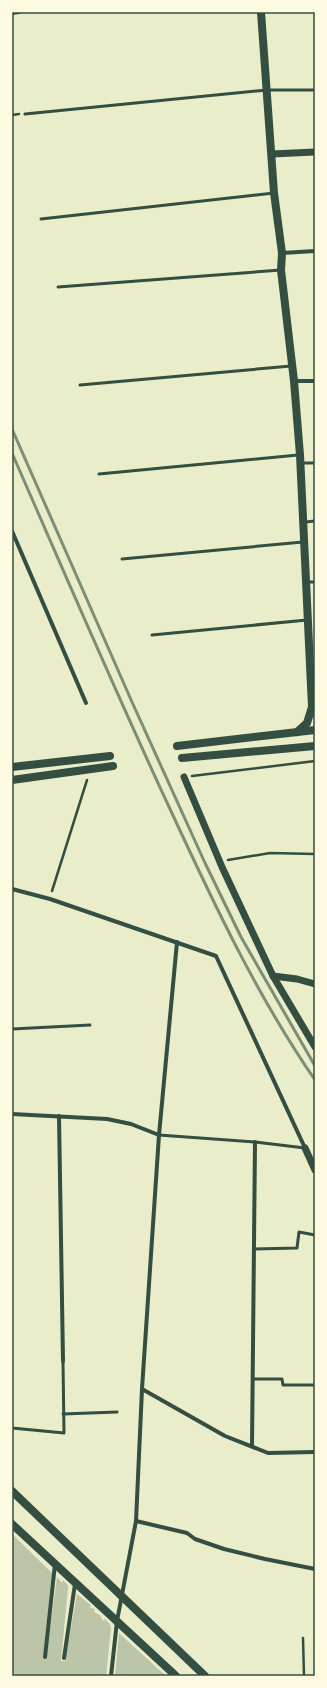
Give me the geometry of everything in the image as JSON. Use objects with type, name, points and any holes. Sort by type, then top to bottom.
[{"type":"main road","points":[[261,12],[274,193],[282,253],[281,270],[294,381],[300,459],[304,542],[304,582],[308,620],[312,707],[307,723],[297,732]]},
{"type":"main road","points":[[308,620],[315,640]]},
{"type":"main road","points":[[177,746],[315,730]]},
{"type":"main road","points":[[182,758],[315,746]]},
{"type":"main road","points":[[12,767],[110,756]]},
{"type":"main road","points":[[12,780],[113,766]]},
{"type":"main road","points":[[12,1491],[205,1676]]},
{"type":"main road","points":[[12,1524],[176,1676]]},
{"type":"street","points":[[12,13],[18,12]]},
{"type":"street","points":[[272,154],[315,152]]},
{"type":"street","points":[[282,253],[315,251]]},
{"type":"street","points":[[294,381],[315,381]]},
{"type":"street","points":[[12,531],[86,703]]},
{"type":"street","points":[[184,777],[220,862],[273,976],[315,1048]]},
{"type":"street","points":[[12,889],[50,899],[216,956],[315,1170]]},
{"type":"street","points":[[111,1676],[117,1621],[136,1521],[142,1389],[159,1135],[177,942]]},
{"type":"street","points":[[273,976],[297,979],[315,984]]},
{"type":"street","points":[[12,1114],[107,1119],[131,1124],[159,1135]]},
{"type":"street","points":[[59,1116],[62,1361]]},
{"type":"street","points":[[252,1446],[255,1142]]},
{"type":"street","points":[[305,1148],[315,1154]]},
{"type":"street","points":[[142,1389],[225,1436],[268,1453],[315,1452]]},
{"type":"street","points":[[136,1521],[187,1533],[195,1539],[224,1549],[315,1569]]},
{"type":"street","points":[[45,1657],[55,1564]]},
{"type":"street","points":[[64,1658],[75,1583]]},
{"type":"lane","points":[[25,114],[267,90],[315,90]]},
{"type":"lane","points":[[41,219],[274,193]]},
{"type":"lane","points":[[58,287],[281,270]]},
{"type":"lane","points":[[80,386],[292,366]]},
{"type":"lane","points":[[99,474],[300,459],[315,463]]},
{"type":"lane","points":[[303,522],[315,521]]},
{"type":"lane","points":[[122,559],[304,542]]},
{"type":"lane","points":[[304,582],[315,582]]},
{"type":"lane","points":[[152,635],[308,620]]},
{"type":"lane","points":[[12,1029],[90,1025]]},
{"type":"lane","points":[[159,1135],[255,1142],[305,1148]]},
{"type":"lane","points":[[254,1249],[297,1248],[299,1232],[315,1235]]},
{"type":"lane","points":[[12,1428],[64,1433],[62,1361]]},
{"type":"lane","points":[[253,1379],[282,1379],[283,1385],[315,1385]]},
{"type":"lane","points":[[63,1414],[117,1412]]},
{"type":"path","points":[[184,777],[315,760]]},
{"type":"path","points":[[50,899],[90,770]]},
{"type":"path","points":[[220,862],[270,853],[315,854]]},
{"type":"path","points":[[303,1638],[304,1676]]},
{"type":"building","points":[[12,1534],[52,1573],[43,1658],[46,1659],[57,1577],[62,1583],[63,1580],[68,1585],[61,1661],[65,1661],[77,1594],[91,1605],[90,1608],[95,1609],[94,1612],[100,1615],[103,1621],[105,1619],[110,1624],[111,1628],[106,1676],[12,1676]]},
{"type":"building","points":[[119,1633],[157,1668],[166,1676],[115,1676]]},
{"type":"railway","points":[[12,429],[132,702],[205,863],[241,937],[315,1066]]},
{"type":"railway","points":[[12,453],[129,720],[219,913],[255,982],[294,1048],[315,1080]]}]
